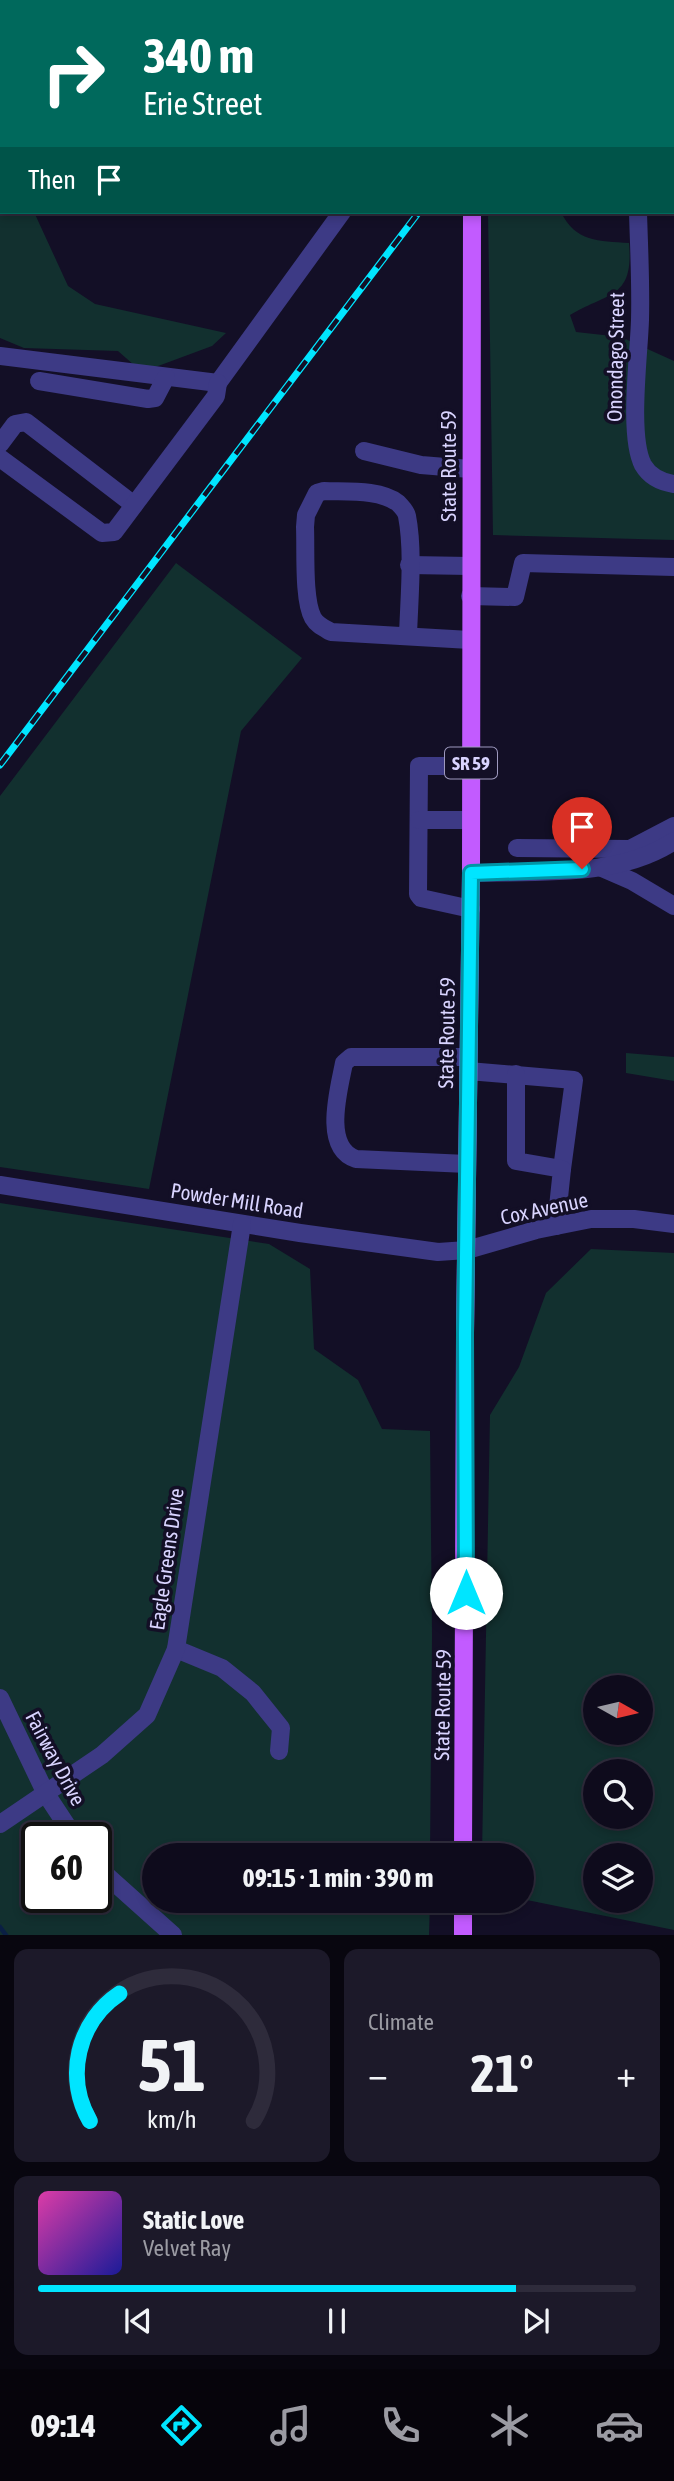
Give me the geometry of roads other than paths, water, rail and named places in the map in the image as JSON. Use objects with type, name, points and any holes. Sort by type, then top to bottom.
[{"type":"main road","name":"State Route 59","points":[[463,1843],[471,909],[472,214]]},
{"type":"main road","points":[[463,1913],[463,1935]]},
{"type":"street","points":[[0,458],[103,533],[114,532],[216,396],[218,383],[341,214]]},
{"type":"street","name":"Onondago Street","points":[[638,214],[640,317],[636,442],[642,463],[650,474],[674,484]]},
{"type":"street","points":[[0,356],[218,383]]},
{"type":"street","points":[[38,381],[148,399],[155,398],[166,377]]},
{"type":"street","points":[[0,444],[15,424],[26,422],[134,505]]},
{"type":"street","points":[[364,451],[421,464],[470,469]]},
{"type":"street","points":[[408,636],[410,565],[407,513],[400,505],[378,495],[324,491],[317,493],[306,515],[304,527],[308,604],[314,620],[321,627],[331,632],[470,640]]},
{"type":"street","points":[[470,596],[515,597],[523,563],[674,568]]},
{"type":"street","points":[[410,565],[470,566]]},
{"type":"street","points":[[471,766],[419,766],[418,894],[421,898],[471,909]]},
{"type":"street","points":[[419,820],[471,820]]},
{"type":"street","points":[[517,848],[630,849],[674,825]]},
{"type":"street","points":[[471,873],[602,868],[643,857],[674,841]]},
{"type":"street","points":[[602,868],[632,881],[674,906]]},
{"type":"street","points":[[467,1164],[356,1159],[343,1152],[337,1142],[335,1124],[344,1063],[351,1057],[468,1064],[516,1074],[574,1080],[556,1226]]},
{"type":"street","points":[[516,1074],[516,1161],[562,1169]]},
{"type":"street","name":"Powder Mill Road","points":[[0,1185],[438,1252],[467,1250]]},
{"type":"street","name":"Cox Avenue","points":[[467,1250],[591,1219],[634,1219],[674,1224]]},
{"type":"street","name":"Eagle Greens Drive","points":[[0,1824],[102,1755],[147,1714],[176,1649],[242,1224]]},
{"type":"street","points":[[176,1649],[222,1668],[253,1693],[281,1728],[279,1751]]},
{"type":"street","name":"Fairway Drive","points":[[0,1698],[46,1794],[64,1822]]},
{"type":"street","points":[[112,1880],[173,1935]]},
{"type":"waterway","points":[[0,1927],[6,1935]]},
{"type":"railway","points":[[0,765],[417,214]]}]
